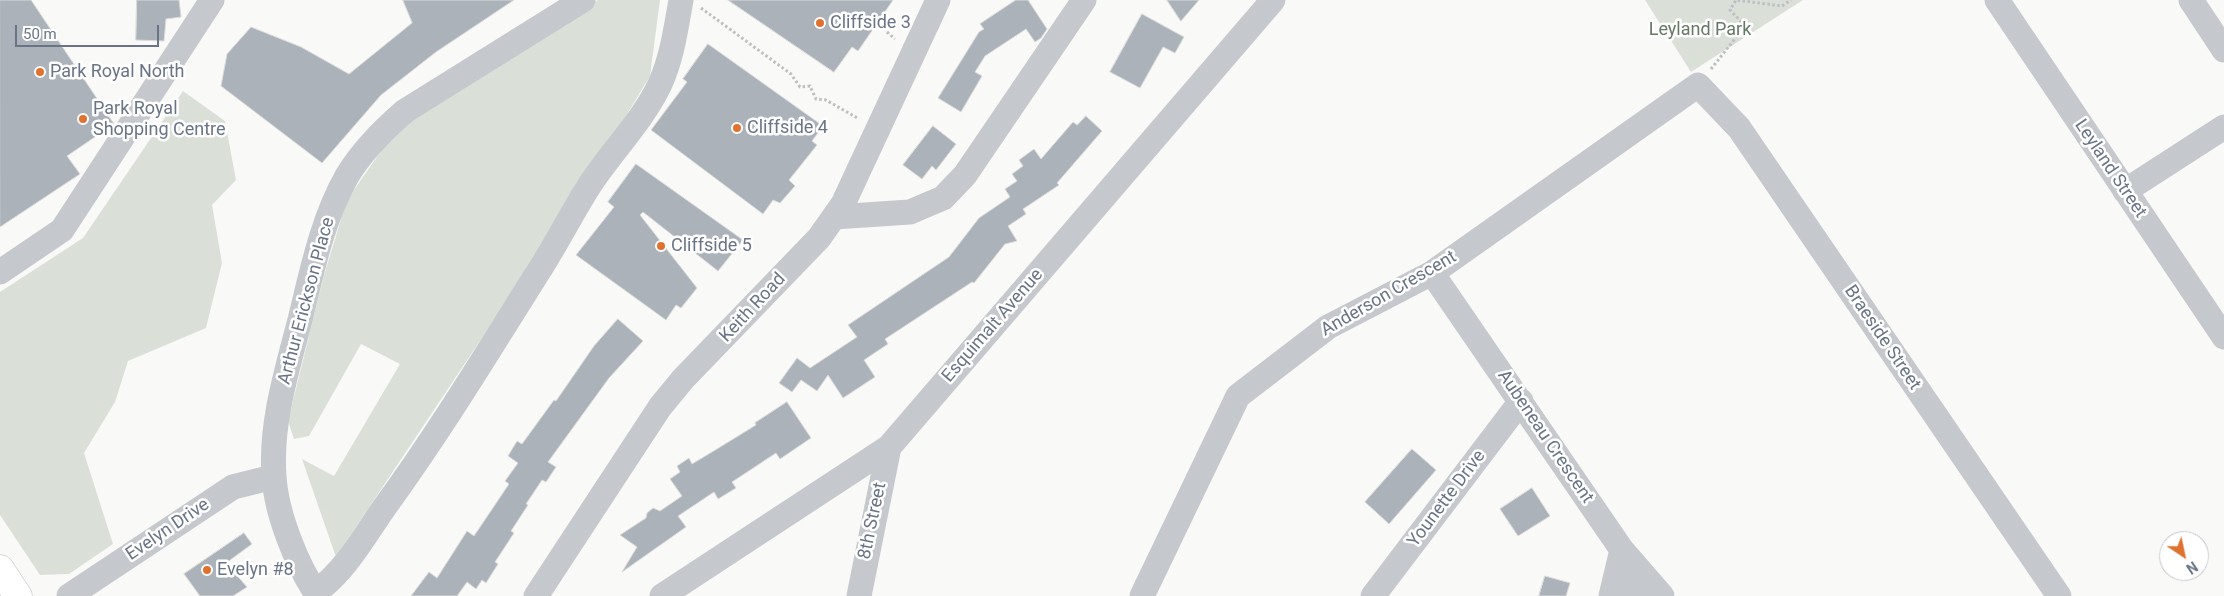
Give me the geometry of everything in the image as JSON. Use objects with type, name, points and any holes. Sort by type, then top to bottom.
[{"type":"highway","points":[[0,569],[18,596]]},
{"type":"street","points":[[0,272],[62,230],[212,0]]},
{"type":"street","name":"Arthur Erickson Place","points":[[317,594],[294,550],[281,511],[274,477],[275,435],[282,390],[317,250],[331,211],[347,176],[384,129],[405,111],[583,0]]},
{"type":"street","name":"Keith Road","points":[[536,596],[660,407],[683,379],[819,238],[843,204],[938,0]]},
{"type":"street","points":[[834,217],[910,212],[943,198],[965,175],[1084,0]]},
{"type":"street","name":"Esquimalt Avenue","points":[[662,596],[889,447],[1274,0]]},
{"type":"street","name":"Leyland Street","points":[[1997,0],[2224,337]]},
{"type":"street","points":[[2190,0],[2224,50]]},
{"type":"street","points":[[317,594],[331,581],[355,552],[362,538],[404,480],[536,276],[592,184],[650,103],[660,84],[689,3]]},
{"type":"street","name":"Anderson Crescent","points":[[1142,596],[1238,396],[1328,327],[1432,274],[1698,85]]},
{"type":"street","name":"Braeside Street","points":[[1698,85],[1739,128],[2059,596]]},
{"type":"street","points":[[2125,191],[2224,127]]},
{"type":"street","name":"Aubeneau Crescent","points":[[1432,274],[1521,401],[1620,558],[1638,596]]},
{"type":"street","name":"Younette Drive","points":[[1373,596],[1521,401]]},
{"type":"street","name":"8th Street","points":[[858,596],[889,447]]},
{"type":"street","name":"Evelyn Drive","points":[[69,596],[233,487],[274,477]]},
{"type":"street","points":[[1611,596],[1620,558]]},
{"type":"street","name":"Aubeneau Crescent","points":[[1620,558],[1662,596]]},
{"type":"path","points":[[1698,85],[1745,26],[1730,10],[1736,0],[1782,6],[1791,0]]},
{"type":"path","points":[[689,3],[791,74],[800,86],[810,86],[816,100],[826,100],[859,118]]},
{"type":"path","points":[[887,32],[895,39]]},
{"type":"green space","points":[[598,0],[660,0],[650,76],[591,174],[336,557],[302,459],[334,476],[400,364],[361,344],[309,436],[294,439],[288,421],[324,275],[347,200],[381,151],[406,120]]},
{"type":"green space","name":"Leyland Park","points":[[1645,0],[1803,0],[1691,72]]},
{"type":"green space","points":[[183,91],[225,121],[236,180],[212,205],[222,263],[206,328],[128,361],[115,402],[84,453],[113,544],[69,574],[40,575],[0,515],[0,292],[83,238]]},
{"type":"building","name":"Park Royal North","points":[[0,0],[31,0],[114,124],[67,156],[80,174],[0,227]]},
{"type":"building","name":"Park Royal North","points":[[137,0],[179,0],[181,17],[166,19],[164,41],[136,40]]},
{"type":"building","points":[[403,0],[514,0],[436,52],[381,95],[322,163],[221,86],[227,54],[251,27],[301,47],[349,74],[412,23]]},
{"type":"building","name":"Cliffside 3","points":[[728,0],[893,0],[858,51],[852,47],[834,72]]},
{"type":"building","points":[[1016,0],[1028,0],[1047,29],[1041,38],[1035,42],[1026,29],[985,56],[975,72],[982,76],[961,112],[938,98],[979,32],[984,29],[980,24]]},
{"type":"building","points":[[1167,0],[1199,0],[1181,21]]},
{"type":"building","points":[[1142,14],[1184,37],[1175,53],[1163,47],[1140,88],[1110,72]]},
{"type":"building","name":"Cliffside 4","points":[[708,44],[823,126],[812,141],[817,145],[789,180],[795,186],[780,203],[773,200],[763,214],[651,130],[687,82],[683,79]]},
{"type":"building","points":[[1086,116],[1102,131],[1057,183],[1059,185],[1023,209],[1026,214],[1008,226],[1017,241],[1005,244],[974,283],[972,282],[885,339],[888,344],[864,360],[875,377],[843,398],[828,375],[817,391],[801,380],[792,392],[779,383],[797,358],[810,368],[857,337],[848,325],[949,257],[979,218],[1010,197],[1005,189],[1017,181],[1012,174],[1023,166],[1019,160],[1034,149],[1041,159],[1073,122],[1077,125]]},
{"type":"building","points":[[933,126],[956,144],[936,170],[932,166],[922,179],[903,165]]},
{"type":"building","name":"Cliffside 5","points":[[636,164],[743,240],[718,271],[643,212],[640,215],[697,288],[681,308],[676,305],[666,320],[576,255],[614,207],[608,202]]},
{"type":"building","points":[[618,319],[643,341],[609,378],[548,462],[556,467],[546,482],[542,480],[526,504],[528,505],[511,531],[514,533],[495,562],[498,564],[486,583],[482,580],[476,589],[467,582],[457,596],[411,596],[429,572],[437,578],[467,531],[474,536],[509,484],[505,481],[518,463],[508,456],[517,441],[522,444],[554,400],[556,401],[594,346]]},
{"type":"building","points":[[787,402],[811,438],[780,459],[776,453],[732,482],[736,488],[718,499],[714,492],[678,516],[686,527],[622,572],[637,547],[620,535],[646,518],[647,513],[653,508],[660,511],[682,496],[670,479],[680,472],[677,466],[689,458],[692,464],[756,425],[755,423]]},
{"type":"building","points":[[1412,449],[1436,470],[1389,524],[1365,502]]},
{"type":"building","points":[[1532,488],[1550,516],[1518,536],[1500,509]]},
{"type":"building","points":[[244,533],[252,544],[226,563],[247,587],[233,596],[200,596],[184,574]]},
{"type":"building","points":[[1545,576],[1570,583],[1566,596],[1539,596]]},
{"type":"place","name":"Cliffside 3","points":[[820,23]]},
{"type":"place","name":"Park Royal North","points":[[40,72]]},
{"type":"place","name":"Park Royal Shopping Centre","points":[[83,119]]},
{"type":"place","name":"Cliffside 4","points":[[737,128]]},
{"type":"place","name":"Cliffside 5","points":[[661,246]]},
{"type":"place","name":"Evelyn #8","points":[[207,570]]}]
